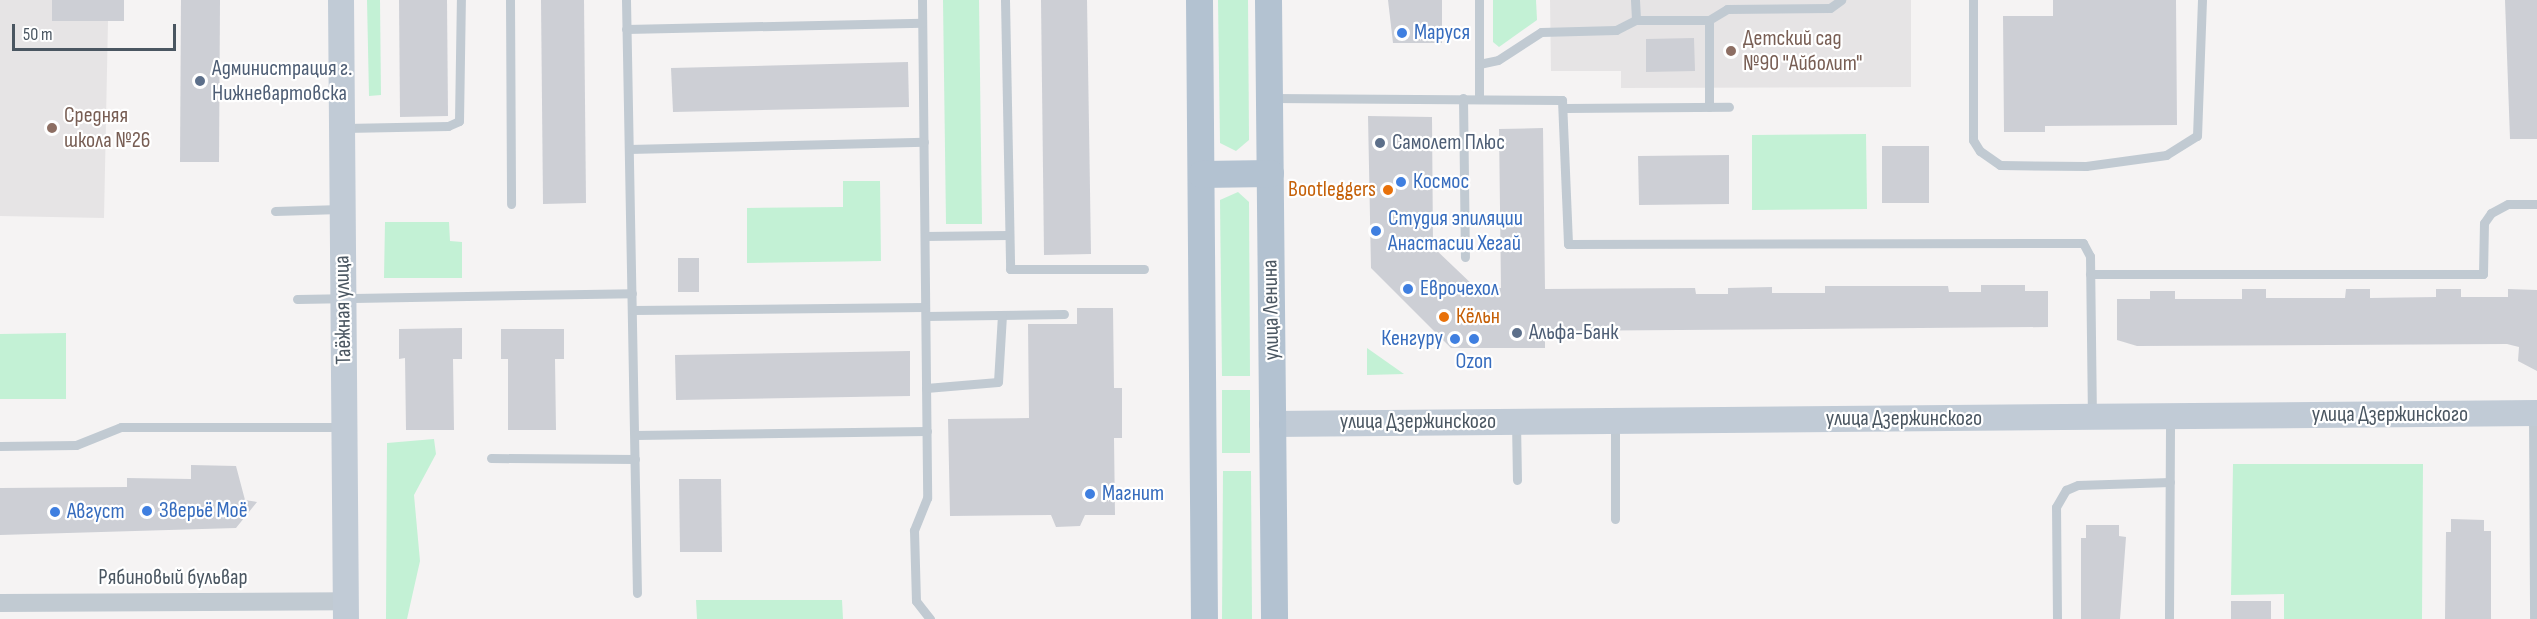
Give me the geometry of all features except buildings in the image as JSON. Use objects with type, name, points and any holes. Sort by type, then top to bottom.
[{"type":"main road","points":[[1199,0],[1204,619]]},
{"type":"main road","name":"улица Ленина","points":[[1268,0],[1274,619]]},
{"type":"main road","points":[[1201,174],[1270,173]]},
{"type":"street","name":"Таёжная улица","points":[[341,0],[346,610]]},
{"type":"street","name":"улица Дзержинского","points":[[1272,424],[2535,413]]},
{"type":"street","name":"Рябиновый бульвар","points":[[0,603],[346,610]]},
{"type":"lane","points":[[342,128],[448,126],[459,121],[461,0]]},
{"type":"lane","points":[[510,0],[511,204]]},
{"type":"lane","points":[[626,0],[637,593]]},
{"type":"lane","points":[[922,0],[927,498],[914,530],[916,601],[930,619]]},
{"type":"lane","points":[[1005,0],[1008,263],[1015,270],[1144,269]]},
{"type":"lane","points":[[1479,0],[1479,98]]},
{"type":"lane","points":[[1635,0],[1635,20]]},
{"type":"lane","points":[[1479,64],[1498,60],[1540,32],[1616,30],[1635,20],[1708,20],[1727,9],[1830,8],[1841,0]]},
{"type":"lane","points":[[1973,0],[1973,140],[1980,151],[2000,165],[2086,166],[2166,155],[2196,136],[2202,0]]},
{"type":"lane","points":[[1708,20],[1709,107]]},
{"type":"lane","points":[[626,29],[922,23]]},
{"type":"lane","points":[[1269,98],[1554,97],[1566,108],[1729,107]]},
{"type":"lane","points":[[1463,98],[1466,257]]},
{"type":"lane","points":[[1566,108],[1568,244],[2076,241],[2089,249],[2092,417]]},
{"type":"lane","points":[[629,148],[924,142]]},
{"type":"lane","points":[[2090,274],[2483,274],[2484,223],[2491,213],[2508,204],[2537,204]]},
{"type":"lane","points":[[275,211],[343,209]]},
{"type":"lane","points":[[925,236],[1008,235]]},
{"type":"lane","points":[[297,299],[632,293]]},
{"type":"lane","points":[[633,310],[1064,314]]},
{"type":"lane","points":[[926,388],[998,382],[1002,315]]},
{"type":"lane","points":[[2534,619],[2535,413]]},
{"type":"lane","points":[[2169,619],[2170,416]]},
{"type":"lane","points":[[1615,421],[1615,519]]},
{"type":"lane","points":[[1516,422],[1517,480]]},
{"type":"lane","points":[[0,446],[76,445],[121,427],[345,427]]},
{"type":"lane","points":[[634,435],[927,431]]},
{"type":"lane","points":[[491,458],[635,459]]},
{"type":"lane","points":[[2057,619],[2056,507],[2066,490],[2170,482]]},
{"type":"shaded area","name":"Средняя школа №26","points":[[0,0],[52,0],[52,21],[108,21],[104,218],[0,216]]},
{"type":"shaded area","name":"Детский сад №90 \"Айболит\"","points":[[1550,0],[1911,0],[1911,87],[1621,88],[1621,71],[1551,71]]},
{"type":"green space","points":[[367,0],[380,0],[381,95],[369,96]]},
{"type":"green space","points":[[943,0],[979,0],[982,224],[946,224]]},
{"type":"green space","points":[[1218,0],[1248,0],[1249,140],[1236,151],[1220,143]]},
{"type":"green space","points":[[1493,0],[1536,0],[1537,20],[1499,47],[1493,42]]},
{"type":"green space","points":[[1866,134],[1867,209],[1752,210],[1752,135]]},
{"type":"green space","points":[[843,181],[880,181],[881,261],[747,263],[747,208],[843,207]]},
{"type":"green space","points":[[1238,192],[1249,202],[1250,376],[1222,376],[1220,200]]},
{"type":"green space","points":[[385,222],[449,222],[450,241],[462,242],[462,278],[384,278]]},
{"type":"green space","points":[[66,333],[66,399],[0,399],[0,334]]},
{"type":"green space","points":[[1367,348],[1404,374],[1367,375]]},
{"type":"green space","points":[[1222,390],[1250,390],[1250,453],[1222,453]]},
{"type":"green space","points":[[434,439],[436,454],[414,495],[420,561],[407,619],[386,619],[387,443]]},
{"type":"green space","points":[[2233,464],[2423,464],[2422,619],[2284,619],[2284,594],[2231,595]]},
{"type":"green space","points":[[1223,471],[1251,471],[1252,619],[1222,619]]},
{"type":"green space","points":[[696,600],[842,600],[843,619],[697,619]]},
{"type":"place","name":"Маруся","points":[[1402,33]]},
{"type":"place","name":"Детский сад №90 \"Айболит\"","points":[[1731,51]]},
{"type":"place","name":"Администрация г. Нижневартовска","points":[[200,81]]},
{"type":"place","name":"Средняя школа №26","points":[[52,128]]},
{"type":"place","name":"Самолет Плюс","points":[[1380,143]]},
{"type":"place","name":"Космос","points":[[1401,182]]},
{"type":"place","name":"Bootleggers","points":[[1388,190]]},
{"type":"place","name":"Студия эпиляции Анастасии Хегай","points":[[1376,231]]},
{"type":"place","name":"Еврочехол","points":[[1408,289]]},
{"type":"place","name":"Кёльн","points":[[1444,317]]},
{"type":"place","name":"Альфа-Банк","points":[[1517,333]]},
{"type":"place","name":"Кенгуру","points":[[1455,339]]},
{"type":"place","name":"Ozon","points":[[1474,339]]},
{"type":"place","name":"Магнит","points":[[1090,494]]},
{"type":"place","name":"Зверьё Моё","points":[[147,511]]},
{"type":"place","name":"Август","points":[[55,512]]}]
